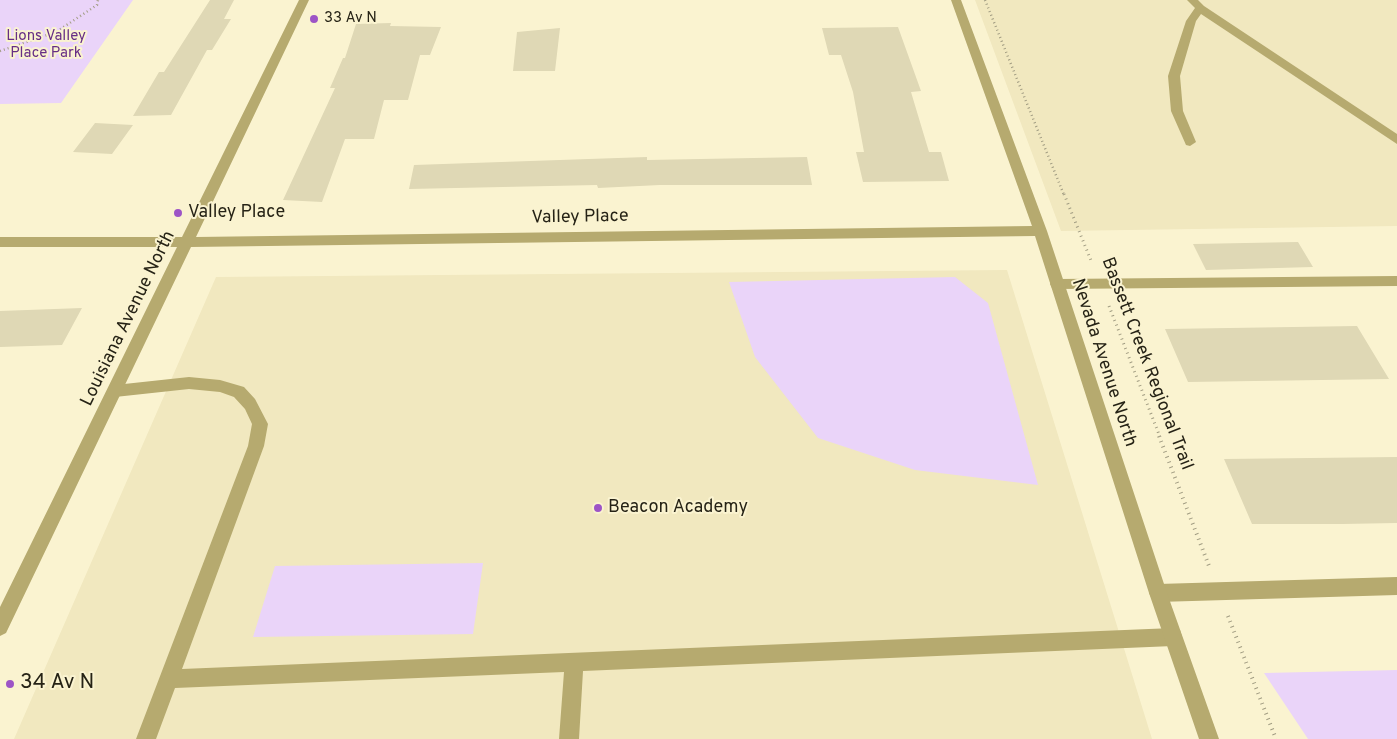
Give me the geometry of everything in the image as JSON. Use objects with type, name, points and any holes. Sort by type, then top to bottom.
[{"type":"street","name":"Louisiana Avenue North","points":[[0,627],[304,0]]},
{"type":"street","name":"Nevada Avenue North","points":[[956,0],[1040,231],[1158,592],[1209,739]]},
{"type":"street","points":[[1190,142],[1177,111],[1174,76],[1196,4],[1397,140]]},
{"type":"street","name":"Valley Place","points":[[0,242],[187,242],[1040,231]]},
{"type":"street","points":[[1057,284],[1397,281]]},
{"type":"street","points":[[115,391],[189,383],[220,386],[239,392],[250,404],[260,424],[256,446],[146,739]]},
{"type":"street","points":[[1158,592],[1397,586]]},
{"type":"street","points":[[168,679],[1173,637]]},
{"type":"street","points":[[569,739],[574,662]]},
{"type":"path","points":[[0,51],[56,32],[97,5],[98,0]]},
{"type":"path","name":"Bassett Creek Regional Trail","points":[[985,0],[1100,283],[1276,739]]},
{"type":"shaded area","points":[[975,0],[1397,0],[1397,226],[1061,231]]},
{"type":"shaded area","name":"Beacon Academy","points":[[1007,270],[1152,739],[14,739],[216,277]]},
{"type":"green space","name":"Lions Valley Place Park","points":[[0,0],[133,0],[61,103],[0,104]]},
{"type":"green space","points":[[955,277],[988,303],[1038,485],[915,470],[818,438],[755,357],[729,282]]},
{"type":"green space","points":[[483,563],[473,634],[253,637],[275,566]]},
{"type":"green space","points":[[1397,670],[1397,739],[1308,739],[1264,673]]},
{"type":"building","points":[[210,0],[234,0],[224,19],[231,19],[212,50],[207,50],[171,115],[133,116],[159,72],[164,72]]},
{"type":"building","points":[[391,23],[390,26],[441,27],[430,55],[420,55],[408,100],[384,100],[374,139],[345,139],[322,202],[283,200],[335,88],[330,88],[343,58],[345,58],[356,24]]},
{"type":"building","points":[[898,27],[921,91],[911,92],[929,152],[941,152],[949,181],[863,182],[856,152],[864,152],[853,92],[841,55],[829,55],[822,28]]},
{"type":"building","points":[[560,28],[555,71],[513,71],[517,32]]},
{"type":"building","points":[[95,123],[133,125],[112,154],[73,152]]},
{"type":"building","points":[[647,157],[647,160],[807,157],[812,185],[660,185],[598,188],[597,185],[409,189],[414,165]]},
{"type":"building","points":[[1298,242],[1313,267],[1206,270],[1193,244]]},
{"type":"building","points":[[82,308],[62,345],[0,347],[0,311]]},
{"type":"building","points":[[1357,326],[1389,379],[1188,382],[1165,329]]},
{"type":"building","points":[[1397,457],[1397,523],[1342,524],[1252,524],[1224,459]]},
{"type":"place","name":"33 Av N","points":[[314,19]]},
{"type":"place","name":"Valley Place","points":[[178,213]]},
{"type":"place","name":"Beacon Academy","points":[[598,508]]},
{"type":"place","name":"34 Av N","points":[[10,684]]}]
